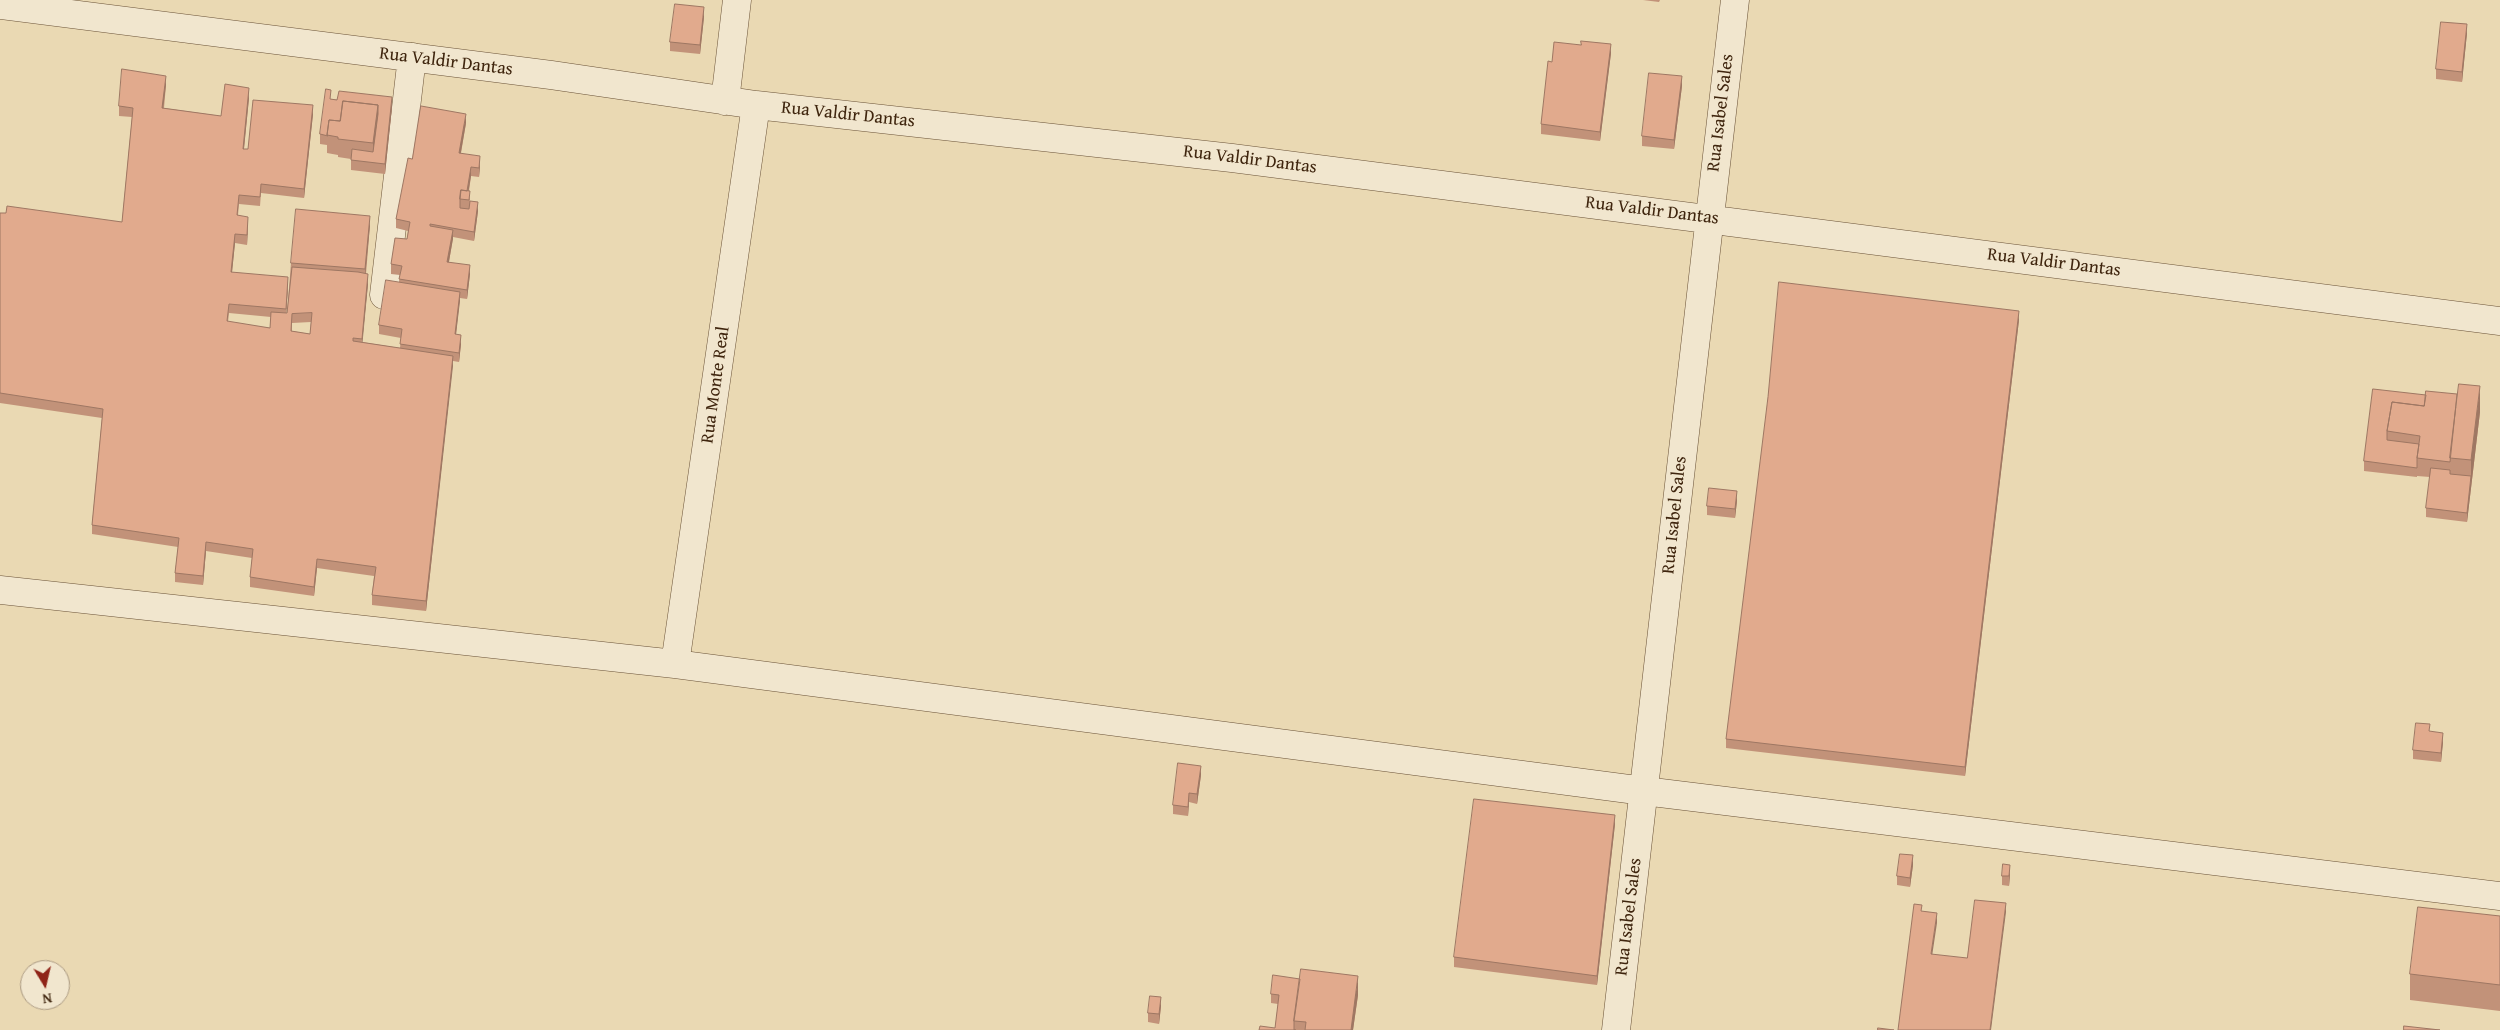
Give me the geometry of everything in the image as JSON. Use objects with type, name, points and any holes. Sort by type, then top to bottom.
[{"type":"street","points":[[725,101],[737,0]]},
{"type":"street","name":"Rua Isabel Sales","points":[[1616,1030],[1734,0]]},
{"type":"street","name":"Rua Valdir Dantas","points":[[0,5],[412,57],[756,105],[1232,158],[2500,321]]},
{"type":"street","points":[[384,295],[412,57]]},
{"type":"street","name":"Rua Monte Real","points":[[675,664],[756,105]]},
{"type":"street","points":[[0,590],[675,664],[1644,791],[2500,896]]},
{"type":"building","points":[[675,4],[704,7],[700,45],[670,42]]},
{"type":"building","points":[[2441,22],[2467,24],[2462,72],[2436,69]]},
{"type":"building","points":[[1581,41],[1611,44],[1600,132],[1541,124],[1548,61],[1552,62],[1554,42],[1581,45]]},
{"type":"building","points":[[122,69],[166,76],[162,108],[221,116],[225,84],[249,88],[243,149],[248,149],[253,100],[313,105],[304,189],[261,184],[260,197],[239,195],[237,215],[248,217],[247,235],[235,234],[231,272],[288,277],[286,309],[229,304],[227,321],[270,328],[271,312],[287,313],[292,267],[358,272],[368,274],[362,339],[353,338],[353,341],[453,356],[426,601],[372,595],[376,567],[317,559],[314,587],[250,577],[253,549],[206,542],[203,576],[175,573],[179,538],[92,525],[103,409],[0,393],[0,213],[6,213],[7,206],[122,222],[133,108],[119,106]],"holes":[[[312,313],[310,334],[291,331],[292,314]]]},
{"type":"building","points":[[1649,73],[1682,76],[1674,140],[1642,136]]},
{"type":"building","points":[[326,89],[331,90],[330,99],[337,100],[339,91],[392,97],[385,164],[351,160],[352,149],[373,152],[378,105],[343,101],[340,121],[329,120],[328,136],[320,134]]},
{"type":"building","points":[[343,101],[378,105],[373,143],[338,139],[338,137],[327,135],[329,120],[340,121]]},
{"type":"building","points":[[421,106],[466,114],[459,153],[480,156],[479,168],[471,167],[467,191],[461,190],[460,199],[460,208],[469,209],[470,201],[478,202],[474,232],[430,224],[430,226],[453,230],[447,262],[470,265],[467,290],[399,279],[402,266],[391,264],[395,238],[407,239],[410,222],[396,219],[408,158],[412,159]]},
{"type":"building","points":[[461,190],[470,191],[469,200],[460,199]]},
{"type":"building","points":[[296,209],[370,216],[365,269],[291,263]]},
{"type":"building","points":[[386,280],[460,292],[455,334],[461,335],[459,353],[400,344],[402,329],[379,325]]},
{"type":"building","points":[[1779,282],[2019,311],[1965,767],[1726,739],[1768,397]]},
{"type":"building","points":[[2459,384],[2480,386],[2471,460],[2450,458]]},
{"type":"building","points":[[2373,389],[2426,395],[2424,406],[2392,402],[2387,431],[2387,440],[2419,444],[2417,468],[2364,461]]},
{"type":"building","points":[[2426,391],[2457,394],[2450,462],[2417,458],[2420,436],[2387,431],[2392,402],[2424,406]]},
{"type":"building","points":[[2431,468],[2450,470],[2450,474],[2471,476],[2467,513],[2426,508]]},
{"type":"building","points":[[1709,488],[1737,491],[1735,509],[1707,506]]},
{"type":"building","points":[[2416,723],[2430,724],[2429,731],[2443,733],[2441,753],[2413,750]]},
{"type":"building","points":[[1178,763],[1201,766],[1197,794],[1189,793],[1188,807],[1173,805]]},
{"type":"building","points":[[1474,799],[1615,815],[1597,976],[1454,957]]},
{"type":"building","points":[[1900,854],[1913,855],[1910,878],[1897,876]]},
{"type":"building","points":[[2003,864],[2010,865],[2009,876],[2002,876]]},
{"type":"building","points":[[1975,900],[2006,903],[1990,1030],[1898,1030],[1914,904],[1922,905],[1921,911],[1937,913],[1931,954],[1967,958]]},
{"type":"building","points":[[2418,907],[2500,916],[2500,985],[2410,974]]},
{"type":"building","points":[[1301,969],[1358,976],[1351,1030],[1305,1030],[1306,1022],[1294,1021]]},
{"type":"building","points":[[1273,975],[1300,979],[1294,1030],[1259,1030],[1260,1026],[1275,1028],[1279,995],[1271,994]]},
{"type":"building","points":[[1150,996],[1161,997],[1159,1014],[1148,1013]]},
{"type":"building","points":[[2404,1026],[2440,1030],[2404,1030]]},
{"type":"building","points":[[1878,1028],[1894,1030],[1878,1030]]}]
